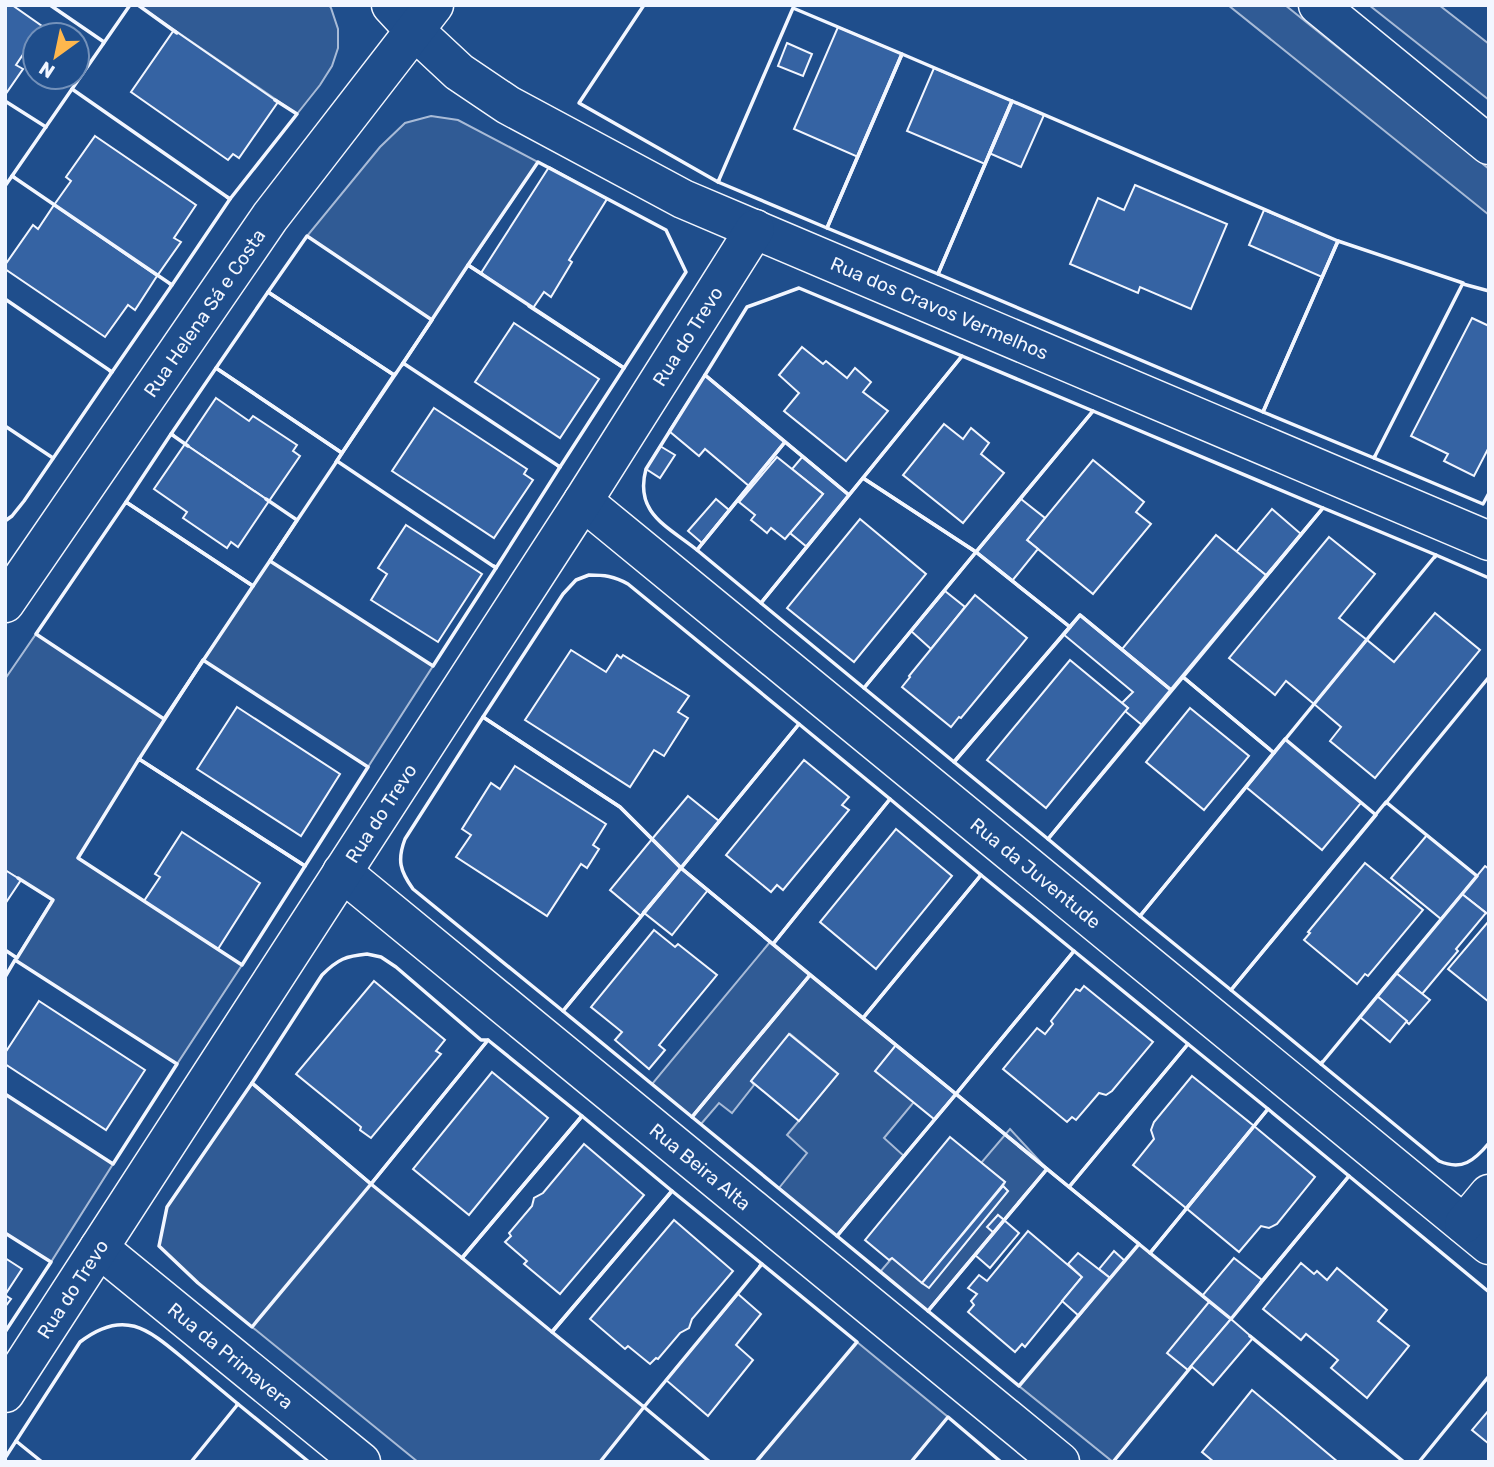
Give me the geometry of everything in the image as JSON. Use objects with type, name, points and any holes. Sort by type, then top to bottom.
[{"type":"street","points":[[1318,5],[1489,145]]},
{"type":"street","name":"Rua dos Cravos Vermelhos","points":[[413,14],[459,72],[508,105],[683,199],[1489,541]]},
{"type":"street","name":"Rua Helena Sá e Costa","points":[[5,603],[413,14]]},
{"type":"street","name":"Rua do Trevo","points":[[5,1393],[583,501],[755,229]]},
{"type":"street","name":"Rua da Juventude","points":[[583,501],[1476,1234]]},
{"type":"street","name":"Rua Beira Alta","points":[[342,872],[1060,1462]]},
{"type":"street","points":[[1476,1234],[1489,1194]]},
{"type":"street","name":"Rua da Primavera","points":[[99,1248],[361,1462]]},
{"type":"shaded area","points":[[138,5],[329,5],[338,29],[338,48],[332,66],[297,114]]},
{"type":"shaded area","points":[[1228,5],[1285,5],[1489,169],[1489,215]]},
{"type":"shaded area","points":[[1369,5],[1439,5],[1489,44],[1489,100]]},
{"type":"shaded area","points":[[431,116],[458,120],[538,162],[432,320],[307,236],[380,147],[405,123]]},
{"type":"shaded area","points":[[270,561],[433,666],[368,767],[203,660]]},
{"type":"shaded area","points":[[36,634],[164,719],[78,858],[242,965],[177,1064],[15,960],[52,900],[5,870],[5,679]]},
{"type":"shaded area","points":[[770,942],[896,1045],[876,1071],[914,1102],[884,1138],[904,1156],[837,1236],[779,1188],[807,1153],[787,1135],[838,1074],[790,1034],[751,1081],[754,1085],[732,1113],[719,1103],[701,1124],[652,1084]]},
{"type":"shaded area","points":[[252,1083],[644,1407],[600,1462],[418,1462],[198,1283],[159,1246],[167,1207]]},
{"type":"shaded area","points":[[5,1094],[113,1164],[51,1262],[5,1233]]},
{"type":"shaded area","points":[[1010,1129],[1047,1169],[1004,1220],[998,1215],[988,1227],[994,1233],[928,1311],[880,1272],[892,1258],[929,1287],[1008,1191],[1003,1186],[1005,1182],[981,1163]]},
{"type":"shaded area","points":[[1139,1244],[1231,1319],[1113,1462],[1019,1386]]},
{"type":"shaded area","points":[[857,1342],[948,1417],[911,1462],[756,1462]]},
{"type":"building","points":[[5,5],[12,5],[35,21],[21,21],[21,58],[16,65],[21,68],[21,72],[5,95]]},
{"type":"building","points":[[838,27],[902,54],[858,157],[794,129]]},
{"type":"building","points":[[174,30],[278,102],[239,158],[233,154],[228,160],[131,92]]},
{"type":"building","points":[[787,43],[812,54],[803,76],[778,66]]},
{"type":"building","points":[[934,68],[1012,101],[985,164],[907,131]]},
{"type":"building","points":[[1012,101],[1044,115],[1021,167],[989,153]]},
{"type":"building","points":[[95,136],[196,205],[174,238],[181,242],[157,276],[54,205],[71,181],[66,177]]},
{"type":"building","points":[[549,167],[607,199],[569,260],[572,262],[551,297],[544,292],[533,308],[481,273]]},
{"type":"building","points":[[1135,185],[1227,224],[1191,309],[1140,287],[1138,293],[1070,264],[1098,198],[1124,210]]},
{"type":"building","points":[[54,205],[157,276],[135,310],[128,305],[105,337],[5,269],[5,265],[33,225],[38,229]]},
{"type":"building","points":[[1264,210],[1338,241],[1322,277],[1249,245]]},
{"type":"building","points":[[1472,318],[1489,326],[1489,447],[1474,476],[1444,461],[1448,454],[1411,436]]},
{"type":"building","points":[[514,323],[599,379],[560,438],[475,382]]},
{"type":"building","points":[[802,347],[847,378],[855,368],[871,382],[863,392],[888,411],[846,461],[784,411],[799,393],[779,375]]},
{"type":"building","points":[[705,375],[785,442],[749,486],[705,449],[699,456],[669,431]]},
{"type":"building","points":[[216,398],[249,421],[253,416],[297,445],[293,451],[300,456],[269,501],[185,444]]},
{"type":"building","points":[[434,408],[527,469],[524,474],[533,480],[494,538],[392,471]]},
{"type":"building","points":[[944,424],[963,439],[971,428],[989,443],[981,454],[1004,473],[963,523],[903,475]]},
{"type":"building","points":[[185,444],[269,501],[238,547],[231,542],[227,548],[183,518],[187,512],[154,489]]},
{"type":"building","points":[[660,446],[675,455],[660,478],[646,469]]},
{"type":"building","points":[[803,456],[849,495],[807,547],[790,533],[823,494],[792,469]]},
{"type":"building","points":[[777,457],[823,494],[785,539],[771,528],[767,533],[751,520],[755,515],[739,502]]},
{"type":"building","points":[[1093,460],[1144,502],[1136,512],[1151,524],[1093,594],[1027,540]]},
{"type":"building","points":[[716,499],[729,510],[702,543],[688,531]]},
{"type":"building","points":[[1021,499],[1045,518],[1027,540],[1038,549],[1012,581],[976,552]]},
{"type":"building","points":[[1272,509],[1301,534],[1267,576],[1236,552]]},
{"type":"building","points":[[860,519],[926,574],[854,662],[787,608]]},
{"type":"building","points":[[406,525],[482,574],[438,642],[371,600],[387,574],[378,568]]},
{"type":"building","points":[[1216,535],[1267,576],[1171,690],[1122,649]]},
{"type":"building","points":[[1329,537],[1375,574],[1339,618],[1367,640],[1314,704],[1286,681],[1275,695],[1229,658]]},
{"type":"building","points":[[945,591],[965,607],[931,649],[911,631]]},
{"type":"building","points":[[975,595],[1027,638],[951,727],[902,687]]},
{"type":"building","points":[[1435,613],[1480,650],[1375,778],[1330,741],[1341,727],[1314,704],[1367,640],[1394,662]]},
{"type":"building","points":[[1080,615],[1171,690],[1142,725],[1125,711],[1128,708],[1122,703],[1133,692],[1063,634]]},
{"type":"building","points":[[571,650],[606,672],[617,655],[621,658],[623,655],[689,696],[678,712],[688,718],[664,756],[654,750],[630,787],[525,720]]},
{"type":"building","points":[[1070,660],[1128,708],[1046,808],[987,760]]},
{"type":"building","points":[[237,707],[340,774],[301,836],[197,769]]},
{"type":"building","points":[[1190,708],[1249,756],[1204,810],[1146,762]]},
{"type":"building","points":[[1285,739],[1361,803],[1322,850],[1246,787]]},
{"type":"building","points":[[804,760],[849,797],[842,805],[849,810],[783,890],[777,885],[771,892],[726,855]]},
{"type":"building","points":[[515,766],[606,824],[593,845],[599,849],[587,868],[581,864],[547,916],[456,857],[471,835],[462,829],[491,783],[500,789]]},
{"type":"building","points":[[688,796],[719,821],[681,868],[652,839]]},
{"type":"building","points":[[896,829],[952,876],[876,969],[820,922]]},
{"type":"building","points":[[182,832],[260,883],[218,949],[144,901],[160,877],[155,874]]},
{"type":"building","points":[[1427,835],[1477,876],[1441,919],[1391,878]]},
{"type":"building","points":[[652,839],[681,868],[641,916],[610,890]]},
{"type":"building","points":[[1365,863],[1423,910],[1368,976],[1365,974],[1357,984],[1304,940]]},
{"type":"building","points":[[1485,866],[1489,869],[1489,915],[1462,894]]},
{"type":"building","points":[[681,868],[708,890],[672,935],[643,912]]},
{"type":"building","points":[[5,870],[21,880],[5,904]]},
{"type":"building","points":[[1462,894],[1486,913],[1422,994],[1396,973]]},
{"type":"building","points":[[1489,922],[1489,1002],[1448,969]]},
{"type":"building","points":[[654,930],[675,947],[678,944],[717,975],[659,1045],[665,1050],[649,1069],[615,1040],[622,1032],[591,1007]]},
{"type":"building","points":[[1396,973],[1430,1000],[1409,1024],[1377,996]]},
{"type":"building","points":[[374,981],[445,1040],[436,1051],[441,1054],[371,1138],[296,1074]]},
{"type":"building","points":[[1084,986],[1153,1042],[1112,1091],[1106,1095],[1099,1093],[1076,1120],[1072,1117],[1067,1122],[1003,1069],[1037,1028],[1045,1034],[1053,1024],[1051,1021],[1076,989],[1080,991]]},
{"type":"building","points":[[1377,996],[1407,1021],[1390,1042],[1360,1017]]},
{"type":"building","points":[[39,1001],[145,1070],[106,1130],[5,1064],[5,1053]]},
{"type":"building","points":[[789,1034],[838,1074],[799,1121],[751,1081]]},
{"type":"building","points":[[896,1045],[956,1094],[934,1119],[875,1071]]},
{"type":"building","points":[[492,1072],[548,1118],[469,1215],[413,1169]]},
{"type":"building","points":[[1192,1076],[1254,1126],[1186,1208],[1133,1165],[1154,1139],[1151,1130],[1154,1122]]},
{"type":"building","points":[[1254,1126],[1315,1177],[1277,1224],[1269,1228],[1261,1226],[1239,1252],[1186,1208]]},
{"type":"building","points":[[950,1137],[1005,1182],[922,1283],[865,1240]]},
{"type":"building","points":[[584,1144],[644,1195],[560,1294],[524,1264],[527,1261],[505,1242],[511,1236],[509,1233],[532,1206],[534,1198],[543,1193]]},
{"type":"building","points":[[1003,1186],[1008,1191],[929,1288],[922,1283]]},
{"type":"building","points":[[998,1215],[1004,1220],[994,1233],[987,1227]]},
{"type":"building","points":[[674,1220],[733,1271],[692,1319],[689,1328],[680,1333],[658,1359],[650,1364],[628,1346],[625,1349],[590,1319]]},
{"type":"building","points":[[1004,1220],[1019,1233],[990,1268],[975,1255]]},
{"type":"building","points":[[1028,1231],[1082,1277],[1025,1347],[1022,1344],[1015,1352],[968,1312],[974,1305],[971,1301],[977,1294],[968,1288],[979,1275],[987,1281]]},
{"type":"building","points":[[1114,1251],[1125,1261],[1110,1278],[1099,1269]]},
{"type":"building","points":[[1078,1253],[1110,1278],[1079,1316],[1062,1301],[1082,1277],[1068,1264]]},
{"type":"building","points":[[5,1258],[22,1269],[5,1295]]},
{"type":"building","points":[[1234,1258],[1262,1280],[1231,1319],[1202,1296]]},
{"type":"building","points":[[1301,1263],[1327,1280],[1337,1268],[1387,1310],[1378,1321],[1409,1346],[1367,1398],[1331,1368],[1338,1360],[1306,1334],[1301,1340],[1263,1309]]},
{"type":"building","points":[[738,1294],[761,1314],[736,1345],[753,1360],[708,1416],[666,1380]]},
{"type":"building","points":[[5,1295],[11,1299],[5,1307]]},
{"type":"building","points":[[1209,1302],[1231,1319],[1188,1370],[1167,1353]]},
{"type":"building","points":[[1231,1319],[1253,1338],[1213,1385],[1191,1366]]},
{"type":"building","points":[[1252,1390],[1338,1462],[1214,1462],[1202,1452]]},
{"type":"building","points":[[1489,1410],[1489,1444],[1472,1430]]},
{"type":"wall","points":[[50,5],[104,42],[103,44]]},
{"type":"wall","points":[[91,61],[130,5]]},
{"type":"wall","points":[[138,5],[177,33]]},
{"type":"wall","points":[[644,5],[579,103],[718,182],[719,180]]},
{"type":"wall","points":[[793,8],[902,54],[827,228],[718,182],[793,8]]},
{"type":"wall","points":[[902,54],[1012,101],[938,274],[827,228],[902,54]]},
{"type":"wall","points":[[72,89],[230,199],[172,285],[12,176],[72,89]]},
{"type":"wall","points":[[227,197],[230,199],[297,114],[275,100]]},
{"type":"wall","points":[[5,101],[46,127]]},
{"type":"wall","points":[[1012,101],[1338,241],[1263,412],[938,274],[1012,101]]},
{"type":"wall","points":[[538,162],[666,230],[686,272],[624,368],[468,265],[538,162]]},
{"type":"wall","points":[[5,186],[12,176],[14,177]]},
{"type":"wall","points":[[396,373],[394,375],[268,292],[307,236],[432,320],[403,363]]},
{"type":"wall","points":[[1338,241],[1463,283],[1374,458],[1263,412],[1338,241]]},
{"type":"wall","points":[[402,365],[468,265],[482,274]]},
{"type":"wall","points":[[5,299],[112,372],[172,285],[170,284]]},
{"type":"wall","points":[[1463,284],[1489,291]]},
{"type":"wall","points":[[799,288],[962,356],[849,495],[705,375],[747,307],[799,288]]},
{"type":"wall","points":[[268,292],[394,375],[342,453],[216,368],[268,292]]},
{"type":"wall","points":[[529,306],[624,368],[560,467],[558,466]]},
{"type":"wall","points":[[962,356],[1093,411],[976,552],[863,478],[962,356]]},
{"type":"wall","points":[[336,462],[403,363],[560,467],[496,568],[494,566]]},
{"type":"wall","points":[[173,435],[171,434],[216,368],[342,453],[337,461]]},
{"type":"wall","points":[[5,521],[24,501],[112,372],[110,371]]},
{"type":"wall","points":[[705,375],[785,442],[697,550],[656,517],[649,508],[644,484],[646,469],[705,375]]},
{"type":"wall","points":[[1093,411],[1323,508],[1171,690],[1080,615],[1070,627],[976,552],[1093,411]]},
{"type":"wall","points":[[5,426],[53,458]]},
{"type":"wall","points":[[188,446],[171,434],[126,502],[253,586],[337,461],[496,568],[433,666],[270,561]]},
{"type":"wall","points":[[785,442],[849,495],[761,603],[697,550],[785,442]]},
{"type":"wall","points":[[1375,456],[1374,458],[1483,504],[1489,493]]},
{"type":"wall","points":[[863,478],[976,552],[864,688],[761,603],[863,478]]},
{"type":"wall","points":[[266,499],[297,520],[270,561]]},
{"type":"wall","points":[[126,502],[253,586],[164,719],[36,634],[126,502]]},
{"type":"wall","points":[[1323,508],[1436,555],[1274,753],[1183,677],[1323,508]]},
{"type":"wall","points":[[976,552],[1070,627],[954,762],[864,688],[976,552]]},
{"type":"wall","points":[[1435,557],[1436,555],[1489,578]]},
{"type":"wall","points":[[589,575],[609,576],[628,584],[799,724],[681,868],[620,807],[483,717],[563,594],[576,580],[589,575]]},
{"type":"wall","points":[[1080,615],[1171,690],[1048,839],[954,762],[1080,615]]},
{"type":"wall","points":[[203,660],[368,767],[305,866],[139,759],[203,660]]},
{"type":"wall","points":[[1183,677],[1274,753],[1140,916],[1048,839],[1183,677]]},
{"type":"wall","points":[[1385,804],[1489,677]]},
{"type":"wall","points":[[483,717],[620,807],[681,868],[563,1011],[413,889],[403,871],[401,853],[405,839],[483,717]]},
{"type":"wall","points":[[799,724],[890,799],[773,944],[681,868],[799,724]]},
{"type":"wall","points":[[1285,739],[1376,815],[1231,990],[1140,916],[1285,739]]},
{"type":"wall","points":[[139,759],[305,866],[242,965],[78,858],[139,759]]},
{"type":"wall","points":[[890,799],[981,875],[863,1018],[773,944],[890,799]]},
{"type":"wall","points":[[1386,802],[1477,876],[1321,1064],[1231,990],[1386,802]]},
{"type":"wall","points":[[681,868],[810,975],[692,1117],[563,1011],[681,868]]},
{"type":"wall","points":[[981,875],[1074,951],[956,1094],[863,1018],[981,875]]},
{"type":"wall","points":[[5,950],[17,958],[53,900],[18,878]]},
{"type":"wall","points":[[1074,951],[1188,1044],[1069,1187],[956,1094],[1074,951]]},
{"type":"wall","points":[[367,954],[381,957],[396,967],[481,1040],[488,1040],[371,1184],[252,1083],[322,975],[343,959],[367,954]]},
{"type":"wall","points":[[5,977],[15,960],[177,1064],[113,1164],[5,1094]]},
{"type":"wall","points":[[810,975],[956,1094],[837,1236],[692,1117],[810,975]]},
{"type":"wall","points":[[488,1040],[582,1116],[462,1258],[371,1184],[488,1040]]},
{"type":"wall","points":[[1188,1044],[1268,1109],[1150,1253],[1069,1187],[1188,1044]]},
{"type":"wall","points":[[1322,1062],[1321,1064],[1439,1161],[1454,1165],[1467,1162],[1489,1143]]},
{"type":"wall","points":[[252,1083],[371,1184],[252,1327],[198,1283],[159,1246],[167,1207],[252,1083]]},
{"type":"wall","points":[[956,1094],[1047,1169],[928,1311],[837,1236],[956,1094]]},
{"type":"wall","points":[[1268,1109],[1349,1176],[1231,1319],[1150,1253],[1268,1109]]},
{"type":"wall","points":[[582,1116],[672,1191],[552,1332],[462,1258],[582,1116]]},
{"type":"wall","points":[[1047,1169],[1139,1244],[1019,1386],[928,1311],[1047,1169]]},
{"type":"wall","points":[[1261,1282],[1349,1176],[1489,1292]]},
{"type":"wall","points":[[672,1191],[762,1264],[644,1407],[552,1332],[672,1191]]},
{"type":"wall","points":[[5,1233],[51,1262],[5,1332]]},
{"type":"wall","points":[[756,1462],[857,1342],[762,1264],[760,1266]]},
{"type":"wall","points":[[42,1462],[16,1441],[80,1342],[110,1326],[123,1325],[135,1326],[159,1339],[238,1404],[191,1462]]},
{"type":"wall","points":[[1250,1336],[1404,1462]]},
{"type":"wall","points":[[1113,1462],[1191,1367]]},
{"type":"wall","points":[[1419,1462],[1489,1376]]},
{"type":"wall","points":[[237,1405],[309,1462]]},
{"type":"wall","points":[[644,1406],[710,1462]]},
{"type":"wall","points":[[600,1462],[644,1407]]},
{"type":"wall","points":[[911,1462],[948,1417],[1001,1462]]},
{"type":"wall","points":[[5,1458],[17,1442]]}]
